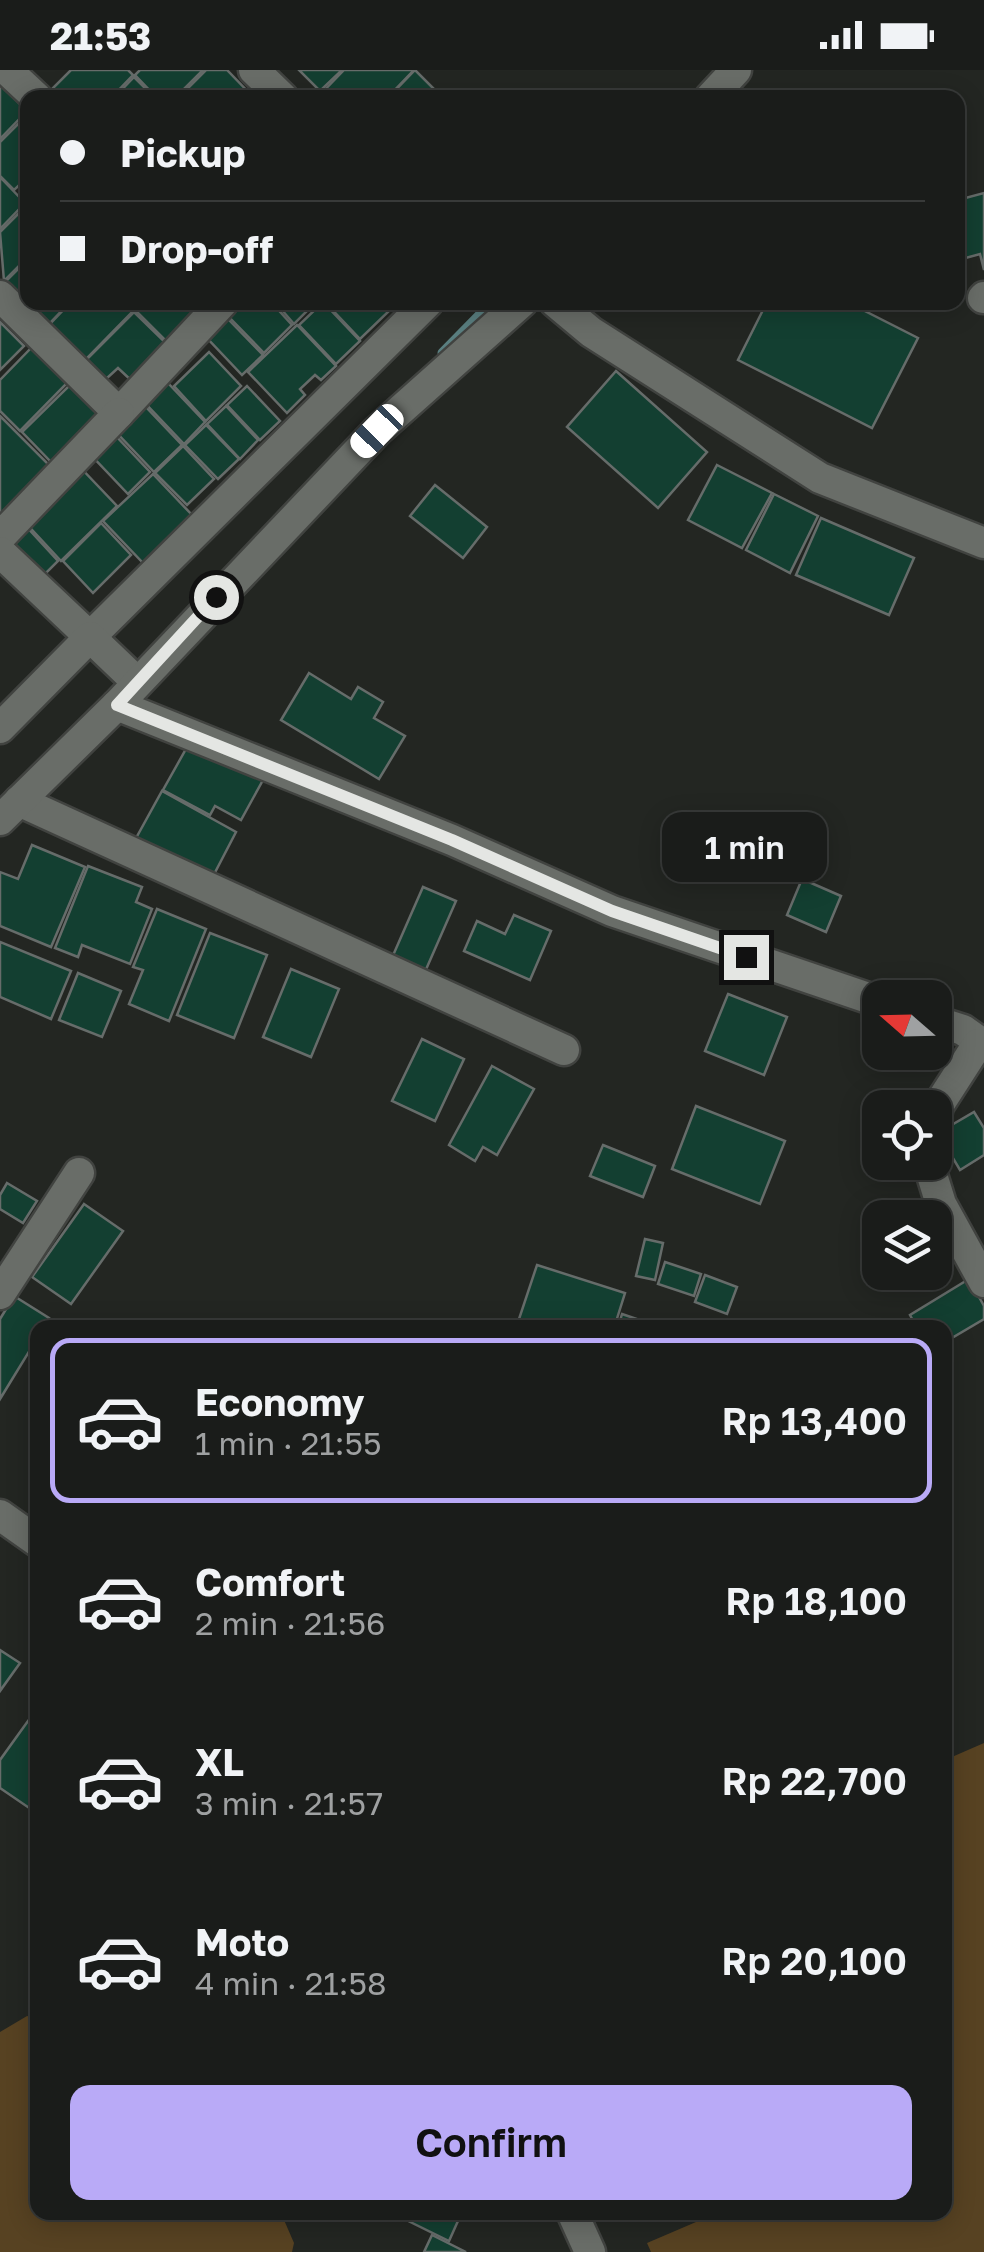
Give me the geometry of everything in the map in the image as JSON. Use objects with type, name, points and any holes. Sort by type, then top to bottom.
[{"type":"street","points":[[7,70],[28,90]]},
{"type":"street","points":[[254,70],[275,90]]},
{"type":"street","points":[[717,90],[736,70]]},
{"type":"street","points":[[0,296],[118,413]]},
{"type":"street","points":[[0,537],[215,310]]},
{"type":"street","points":[[0,728],[93,640],[420,310]]},
{"type":"street","points":[[513,310],[377,431],[133,678],[117,705],[10,810],[564,1050]]},
{"type":"street","points":[[564,310],[591,332],[820,478],[984,543]]},
{"type":"street","points":[[0,552],[133,678]]},
{"type":"street","points":[[117,705],[452,840],[612,911],[862,996]]},
{"type":"street","points":[[949,1090],[981,1045],[952,1027]]},
{"type":"street","points":[[0,1294],[79,1172]]},
{"type":"street","points":[[934,1180],[941,1204],[984,1282]]},
{"type":"street","points":[[0,1516],[30,1537]]},
{"type":"street","points":[[576,2220],[590,2252]]},
{"type":"shaded area","points":[[984,1743],[984,2252],[651,2252],[647,2243],[701,2220],[952,2220],[952,1757]]},
{"type":"shaded area","points":[[30,2017],[30,2220],[284,2220],[294,2243],[292,2252],[0,2252],[0,2032]]},
{"type":"building","points":[[71,70],[128,70],[133,75],[119,90],[51,90]]},
{"type":"building","points":[[140,70],[203,70],[183,90],[149,90],[135,75]]},
{"type":"building","points":[[206,70],[227,70],[246,90],[186,90]]},
{"type":"building","points":[[299,70],[342,70],[321,90]]},
{"type":"building","points":[[344,70],[414,70],[395,90],[325,90]]},
{"type":"building","points":[[415,70],[435,90],[396,90]]},
{"type":"building","points":[[134,77],[147,90],[122,90]]},
{"type":"building","points":[[0,84],[20,104],[20,118],[0,139]]},
{"type":"building","points":[[20,122],[20,184],[14,190],[0,176],[0,142]]},
{"type":"building","points":[[0,177],[20,198],[20,208],[0,229]]},
{"type":"building","points":[[984,193],[984,270],[980,254],[965,258],[965,198]]},
{"type":"building","points":[[20,212],[20,265],[4,281],[0,232]]},
{"type":"building","points":[[20,267],[20,299],[4,283]]},
{"type":"building","points":[[31,310],[62,310],[47,326]]},
{"type":"building","points":[[63,310],[133,311],[86,359],[50,324]]},
{"type":"building","points":[[135,310],[200,310],[168,343]]},
{"type":"building","points":[[236,310],[278,310],[292,325],[264,353],[229,317]]},
{"type":"building","points":[[282,310],[308,310],[294,324]]},
{"type":"building","points":[[315,310],[331,310],[360,341],[336,364],[299,325]]},
{"type":"building","points":[[333,310],[386,310],[360,339]]},
{"type":"building","points":[[763,310],[863,310],[918,338],[872,428],[738,360]]},
{"type":"building","points":[[134,312],[170,347],[134,383],[118,368],[106,379],[87,359]]},
{"type":"building","points":[[227,318],[263,355],[242,375],[207,338]]},
{"type":"building","points":[[0,322],[24,346],[0,370]]},
{"type":"building","points":[[297,325],[336,366],[321,380],[315,375],[300,389],[305,395],[287,413],[248,372]]},
{"type":"building","points":[[34,345],[70,380],[20,431],[0,411],[0,380]]},
{"type":"building","points":[[209,352],[241,386],[206,421],[174,386]]},
{"type":"building","points":[[616,371],[707,452],[658,508],[567,427]]},
{"type":"building","points":[[73,382],[103,414],[52,463],[22,432]]},
{"type":"building","points":[[167,382],[205,422],[184,444],[145,403]]},
{"type":"building","points":[[247,386],[280,421],[260,440],[227,405]]},
{"type":"building","points":[[143,404],[182,445],[154,472],[115,431]]},
{"type":"building","points":[[226,406],[258,440],[240,459],[207,424]]},
{"type":"building","points":[[0,416],[55,471],[0,527]]},
{"type":"building","points":[[206,425],[239,459],[218,479],[185,445]]},
{"type":"building","points":[[113,433],[150,472],[128,494],[90,454]]},
{"type":"building","points":[[183,446],[214,479],[187,505],[155,473]]},
{"type":"building","points":[[78,465],[117,506],[61,561],[22,519]]},
{"type":"building","points":[[717,465],[772,493],[742,548],[688,520]]},
{"type":"building","points":[[153,474],[193,516],[144,564],[103,521]]},
{"type":"building","points":[[435,485],[487,527],[463,558],[410,516]]},
{"type":"building","points":[[774,494],[818,516],[790,573],[746,550]]},
{"type":"building","points":[[821,518],[914,558],[889,615],[796,575]]},
{"type":"building","points":[[23,523],[58,561],[35,584],[0,546]]},
{"type":"building","points":[[101,523],[131,555],[93,593],[63,561]]},
{"type":"building","points":[[309,673],[351,699],[358,687],[383,702],[374,718],[405,736],[379,779],[281,720]]},
{"type":"building","points":[[191,740],[263,780],[241,820],[215,806],[210,815],[163,790]]},
{"type":"building","points":[[162,791],[236,832],[210,882],[135,840]]},
{"type":"building","points":[[32,845],[85,867],[51,947],[0,926],[0,872],[18,879]]},
{"type":"building","points":[[88,866],[142,887],[136,902],[152,909],[130,964],[82,945],[78,957],[55,948]]},
{"type":"building","points":[[802,879],[841,896],[826,932],[787,915]]},
{"type":"building","points":[[423,887],[456,901],[424,974],[391,960]]},
{"type":"building","points":[[157,909],[206,929],[169,1021],[129,1004],[143,970],[133,967]]},
{"type":"building","points":[[514,915],[551,931],[530,980],[464,951],[477,921],[505,934]]},
{"type":"building","points":[[210,933],[267,955],[234,1038],[177,1015]]},
{"type":"building","points":[[0,942],[71,971],[51,1019],[0,997]]},
{"type":"building","points":[[291,969],[339,989],[311,1057],[263,1037]]},
{"type":"building","points":[[78,973],[121,991],[102,1037],[59,1020]]},
{"type":"building","points":[[728,994],[787,1017],[764,1075],[705,1051]]},
{"type":"building","points":[[422,1039],[464,1059],[435,1121],[392,1101]]},
{"type":"building","points":[[492,1066],[534,1089],[497,1155],[483,1147],[475,1161],[449,1145]]},
{"type":"building","points":[[696,1106],[785,1141],[760,1204],[672,1169]]},
{"type":"building","points":[[974,1112],[984,1128],[984,1155],[960,1170],[952,1157],[952,1125]]},
{"type":"building","points":[[603,1145],[655,1166],[643,1197],[590,1176]]},
{"type":"building","points":[[7,1183],[37,1201],[23,1223],[0,1209],[0,1195]]},
{"type":"building","points":[[84,1204],[123,1231],[71,1304],[32,1277]]},
{"type":"building","points":[[645,1239],[663,1243],[655,1280],[636,1276]]},
{"type":"building","points":[[665,1262],[701,1274],[694,1296],[658,1284]]},
{"type":"building","points":[[537,1265],[625,1293],[617,1320],[519,1320]]},
{"type":"building","points":[[705,1275],[737,1287],[727,1314],[695,1302]]},
{"type":"building","points":[[969,1279],[984,1306],[984,1319],[952,1338],[952,1320],[913,1320],[910,1315]]},
{"type":"building","points":[[14,1296],[49,1318],[30,1320],[30,1350],[0,1399],[0,1319]]},
{"type":"building","points":[[0,1650],[20,1663],[0,1691]]},
{"type":"building","points":[[30,1722],[30,1809],[0,1788],[0,1760]]},
{"type":"building","points":[[406,2220],[458,2220],[449,2241]]},
{"type":"building","points":[[432,2235],[466,2252],[424,2252]]},
{"type":"waterway","points":[[443,353],[485,310]]},
{"type":"route","points":[[216,597],[117,705],[452,840],[612,911],[746,957]]}]
